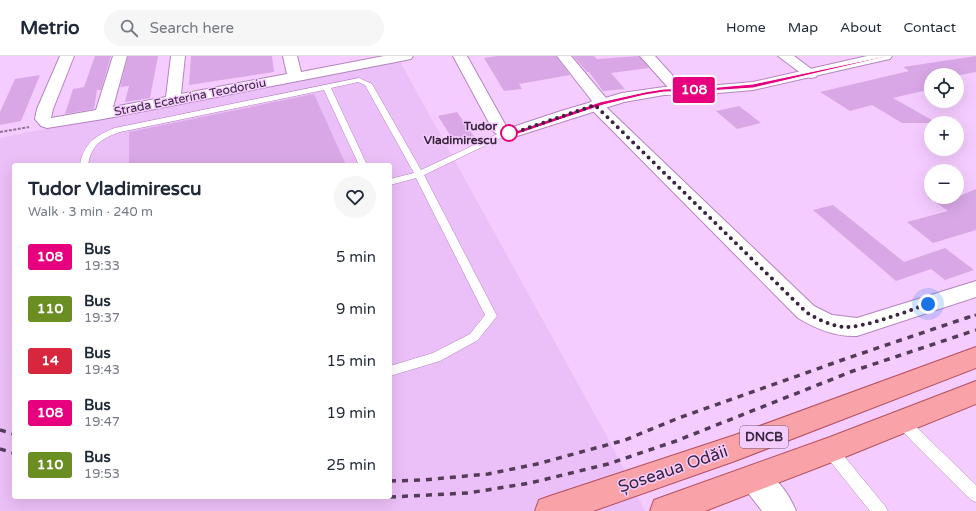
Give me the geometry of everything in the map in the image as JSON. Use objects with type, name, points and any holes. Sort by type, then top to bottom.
[{"type":"main road","name":"Șoseaua Odăii","points":[[550,511],[735,448],[976,357]]},
{"type":"main road","name":"DNCB","points":[[665,511],[755,479],[975,394]]},
{"type":"street","points":[[47,123],[43,119],[45,109],[67,56]]},
{"type":"street","points":[[103,114],[120,56]]},
{"type":"street","points":[[173,100],[178,56]]},
{"type":"street","points":[[290,56],[295,77]]},
{"type":"street","name":"Strada Ecaterina Teodoroiu","points":[[47,123],[103,114],[295,77],[353,61],[406,56]]},
{"type":"street","points":[[460,56],[500,129],[506,133],[516,132],[598,104],[645,93],[678,90],[715,90],[753,86],[885,56]]},
{"type":"street","points":[[564,56],[598,104],[806,312],[817,319],[832,325],[844,327],[857,326],[976,289]]},
{"type":"street","points":[[647,56],[678,90]]},
{"type":"street","points":[[785,56],[811,74]]},
{"type":"street","points":[[755,479],[781,511]]},
{"type":"lane","points":[[84,163],[85,153],[92,143],[103,135],[118,130],[326,86],[359,80],[368,84],[419,174],[491,316],[474,337],[436,357],[392,370]]},
{"type":"lane","points":[[326,86],[362,163]]},
{"type":"lane","points":[[392,181],[419,174],[506,133]]},
{"type":"lane","points":[[902,422],[976,495]]},
{"type":"lane","points":[[830,450],[880,511]]},
{"type":"path","points":[[0,132],[47,123]]},
{"type":"shaded area","points":[[398,58],[609,440],[645,511],[0,511],[0,138]]},
{"type":"building","points":[[95,56],[111,56],[101,90],[97,90],[94,109],[65,114],[73,89],[84,87]]},
{"type":"building","points":[[128,56],[158,56],[150,98],[125,102],[129,86],[120,87]]},
{"type":"building","points":[[191,56],[272,56],[274,72],[189,85]]},
{"type":"building","points":[[497,56],[556,56],[570,75],[519,84],[522,89],[504,91],[484,58]]},
{"type":"building","points":[[573,56],[594,56],[597,59],[639,56],[649,68],[611,73],[625,89],[603,91],[589,72],[587,72]]},
{"type":"building","points":[[976,56],[976,72],[964,74],[964,68],[924,68],[924,91],[893,98],[925,116],[924,123],[902,123],[872,105],[850,111],[820,92],[909,71],[903,67]]},
{"type":"building","points":[[40,75],[21,121],[0,125],[0,112],[15,79]]},
{"type":"building","points":[[314,94],[345,163],[129,163],[129,132]]},
{"type":"building","points":[[739,106],[761,123],[737,129],[716,111]]},
{"type":"building","points":[[457,112],[475,138],[455,143],[438,116]]},
{"type":"building","points":[[976,189],[976,230],[933,243],[907,222],[948,211],[938,204],[964,204],[964,194]]},
{"type":"building","points":[[833,205],[904,262],[945,248],[974,270],[945,280],[931,269],[896,281],[813,210]]},
{"type":"railway","points":[[966,318],[976,315]]},
{"type":"railway","points":[[392,481],[423,480],[488,474],[537,464],[625,440],[676,419],[966,318]]},
{"type":"railway","points":[[392,497],[468,493],[530,483],[608,464],[676,441],[853,371],[976,330]]},
{"type":"railway","points":[[0,430],[12,433]]},
{"type":"railway","points":[[0,449],[12,452]]},
{"type":"bus line","name":"108","points":[[506,133],[516,132],[602,103],[645,93],[753,86],[885,56]]},
{"type":"place","name":"Tudor Vladimirescu","points":[[509,133]]},
{"type":"route","points":[[509,133],[516,132],[595,105],[806,312],[817,319],[832,325],[844,327],[857,326],[928,304]]}]
